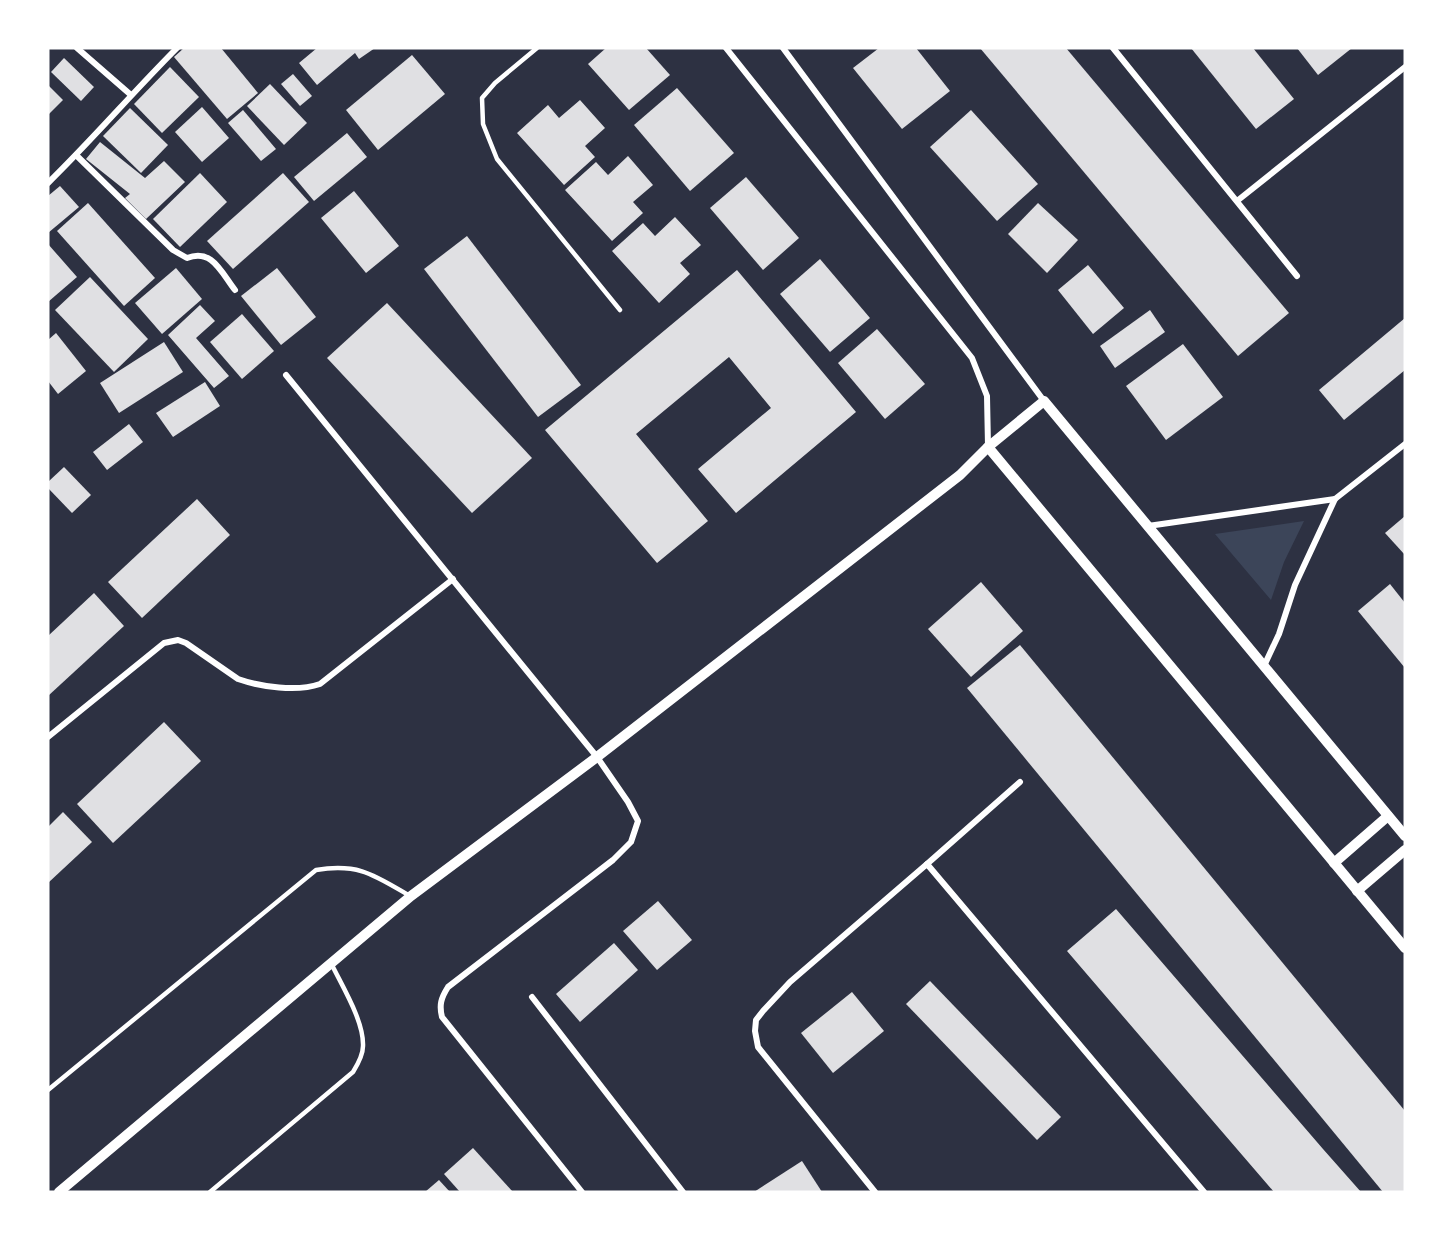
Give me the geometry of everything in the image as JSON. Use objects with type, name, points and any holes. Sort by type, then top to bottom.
[{"type":"street","points":[[77,48],[131,95]]},
{"type":"street","points":[[48,183],[92,140],[131,95],[177,48]]},
{"type":"street","points":[[726,48],[972,358],[987,396],[988,447],[1405,948]]},
{"type":"street","points":[[783,48],[1044,401],[1405,836]]},
{"type":"street","points":[[1113,48],[1297,276]]},
{"type":"street","points":[[1237,201],[1405,67]]},
{"type":"street","points":[[76,155],[173,250],[187,258],[197,254],[208,256],[235,290]]},
{"type":"street","points":[[286,375],[597,758],[628,802],[638,821],[631,842],[613,860],[448,987],[442,996],[440,1007],[442,1017],[582,1192]]},
{"type":"street","points":[[58,1192],[411,896],[597,758],[960,475],[988,447],[1044,401]]},
{"type":"street","points":[[1264,666],[1279,634],[1295,585],[1335,499],[1405,444]]},
{"type":"street","points":[[1148,526],[1335,499]]},
{"type":"street","points":[[48,737],[164,643],[171,641],[178,640],[186,643],[238,679],[247,682],[302,689],[320,684],[453,579]]},
{"type":"street","points":[[874,1192],[758,1047],[755,1031],[756,1020],[790,982],[1020,782]]},
{"type":"street","points":[[1334,863],[1388,816]]},
{"type":"street","points":[[1357,891],[1405,850]]},
{"type":"street","points":[[927,864],[1204,1192]]},
{"type":"street","points":[[532,997],[683,1192]]},
{"type":"lane","points":[[537,48],[495,83],[482,98],[483,123],[498,159],[620,310]]},
{"type":"lane","points":[[48,1090],[316,870],[336,867],[355,868],[373,874],[411,896]]},
{"type":"lane","points":[[210,1192],[353,1072],[359,1062],[363,1046],[360,1026],[331,963]]},
{"type":"shaded area","points":[[1304,521],[1284,562],[1271,600],[1215,534]]},
{"type":"building","points":[[184,48],[221,48],[258,93],[227,119],[174,57]]},
{"type":"building","points":[[317,48],[375,48],[359,59],[355,53],[317,85],[299,63]]},
{"type":"building","points":[[606,48],[646,48],[670,75],[629,110],[588,64]]},
{"type":"building","points":[[879,48],[916,48],[950,91],[902,129],[853,68]]},
{"type":"building","points":[[980,48],[1066,48],[1289,313],[1238,356]]},
{"type":"building","points":[[1191,48],[1253,48],[1294,99],[1256,129]]},
{"type":"building","points":[[1297,48],[1352,48],[1318,75]]},
{"type":"building","points":[[412,55],[445,94],[378,150],[346,110]]},
{"type":"building","points":[[64,58],[94,87],[81,101],[51,72]]},
{"type":"building","points":[[170,67],[199,97],[162,133],[134,104]]},
{"type":"building","points":[[293,74],[312,96],[300,106],[281,84]]},
{"type":"building","points":[[270,84],[307,123],[284,145],[247,106]]},
{"type":"building","points":[[48,85],[63,100],[48,115]]},
{"type":"building","points":[[677,88],[734,153],[690,191],[634,125]]},
{"type":"building","points":[[580,100],[605,128],[585,146],[595,157],[564,185],[517,133],[548,105],[559,118]]},
{"type":"building","points":[[202,107],[229,138],[202,162],[175,132]]},
{"type":"building","points":[[130,108],[168,145],[141,173],[103,136]]},
{"type":"building","points":[[243,110],[276,149],[261,161],[228,123]]},
{"type":"building","points":[[971,110],[1038,184],[997,221],[930,147]]},
{"type":"building","points":[[347,133],[367,157],[314,201],[294,177]]},
{"type":"building","points":[[100,142],[145,178],[164,161],[185,182],[146,219],[125,198],[130,194],[86,159]]},
{"type":"building","points":[[628,156],[653,185],[633,202],[643,213],[612,241],[565,190],[596,162],[608,175]]},
{"type":"building","points":[[200,173],[227,202],[180,247],[153,219]]},
{"type":"building","points":[[283,173],[309,202],[233,269],[207,241]]},
{"type":"building","points":[[746,177],[799,238],[763,270],[710,208]]},
{"type":"building","points":[[60,186],[79,207],[48,233],[48,196]]},
{"type":"building","points":[[354,191],[399,246],[366,273],[321,218]]},
{"type":"building","points":[[88,203],[155,278],[124,306],[57,231]]},
{"type":"building","points":[[1038,203],[1078,240],[1047,273],[1008,234]]},
{"type":"building","points":[[675,217],[701,245],[680,263],[690,274],[659,303],[612,251],[643,223],[655,236]]},
{"type":"building","points":[[467,236],[581,385],[538,417],[424,269]]},
{"type":"building","points":[[48,244],[77,277],[48,302]]},
{"type":"building","points":[[820,259],[870,318],[830,352],[780,294]]},
{"type":"building","points":[[1088,265],[1124,308],[1093,334],[1058,290]]},
{"type":"building","points":[[176,268],[202,299],[162,334],[135,303]]},
{"type":"building","points":[[277,268],[316,317],[281,345],[241,296]]},
{"type":"building","points":[[737,270],[856,412],[736,513],[698,469],[771,408],[729,357],[636,434],[708,521],[657,563],[545,430]]},
{"type":"building","points":[[90,277],[148,339],[114,372],[55,310]]},
{"type":"building","points":[[387,303],[532,458],[472,513],[327,358]]},
{"type":"building","points":[[200,305],[215,321],[196,338],[229,376],[214,388],[168,335]]},
{"type":"building","points":[[1150,310],[1165,332],[1115,368],[1100,346]]},
{"type":"building","points":[[242,314],[274,351],[242,379],[210,342]]},
{"type":"building","points":[[1405,318],[1405,370],[1344,420],[1319,390]]},
{"type":"building","points":[[877,329],[925,384],[885,419],[838,363]]},
{"type":"building","points":[[56,333],[86,371],[58,394],[48,381],[48,340]]},
{"type":"building","points":[[164,342],[183,372],[119,413],[100,383]]},
{"type":"building","points":[[1183,344],[1223,397],[1166,440],[1126,386]]},
{"type":"building","points":[[205,382],[220,406],[173,437],[156,413]]},
{"type":"building","points":[[129,424],[143,442],[107,470],[93,452]]},
{"type":"building","points":[[64,467],[91,495],[72,513],[48,488],[48,482]]},
{"type":"building","points":[[197,499],[230,535],[142,618],[108,582]]},
{"type":"building","points":[[1405,516],[1405,555],[1385,533]]},
{"type":"building","points":[[981,582],[1023,631],[971,677],[928,629]]},
{"type":"building","points":[[1390,584],[1405,603],[1405,668],[1358,611]]},
{"type":"building","points":[[94,593],[124,626],[48,696],[48,636]]},
{"type":"building","points":[[1020,645],[1405,1111],[1405,1192],[1383,1192],[967,688]]},
{"type":"building","points":[[164,722],[201,761],[113,843],[77,804]]},
{"type":"building","points":[[63,812],[92,842],[48,883],[48,827]]},
{"type":"building","points":[[658,901],[692,940],[657,970],[623,931]]},
{"type":"building","points":[[1116,909],[1361,1192],[1274,1192],[1067,951]]},
{"type":"building","points":[[614,943],[638,970],[580,1022],[556,994]]},
{"type":"building","points":[[930,981],[1061,1117],[1037,1140],[906,1004]]},
{"type":"building","points":[[852,992],[884,1031],[833,1073],[801,1033]]},
{"type":"building","points":[[473,1148],[513,1192],[460,1192],[444,1174]]},
{"type":"building","points":[[802,1161],[822,1192],[754,1192]]},
{"type":"building","points":[[439,1180],[450,1192],[425,1192]]}]
